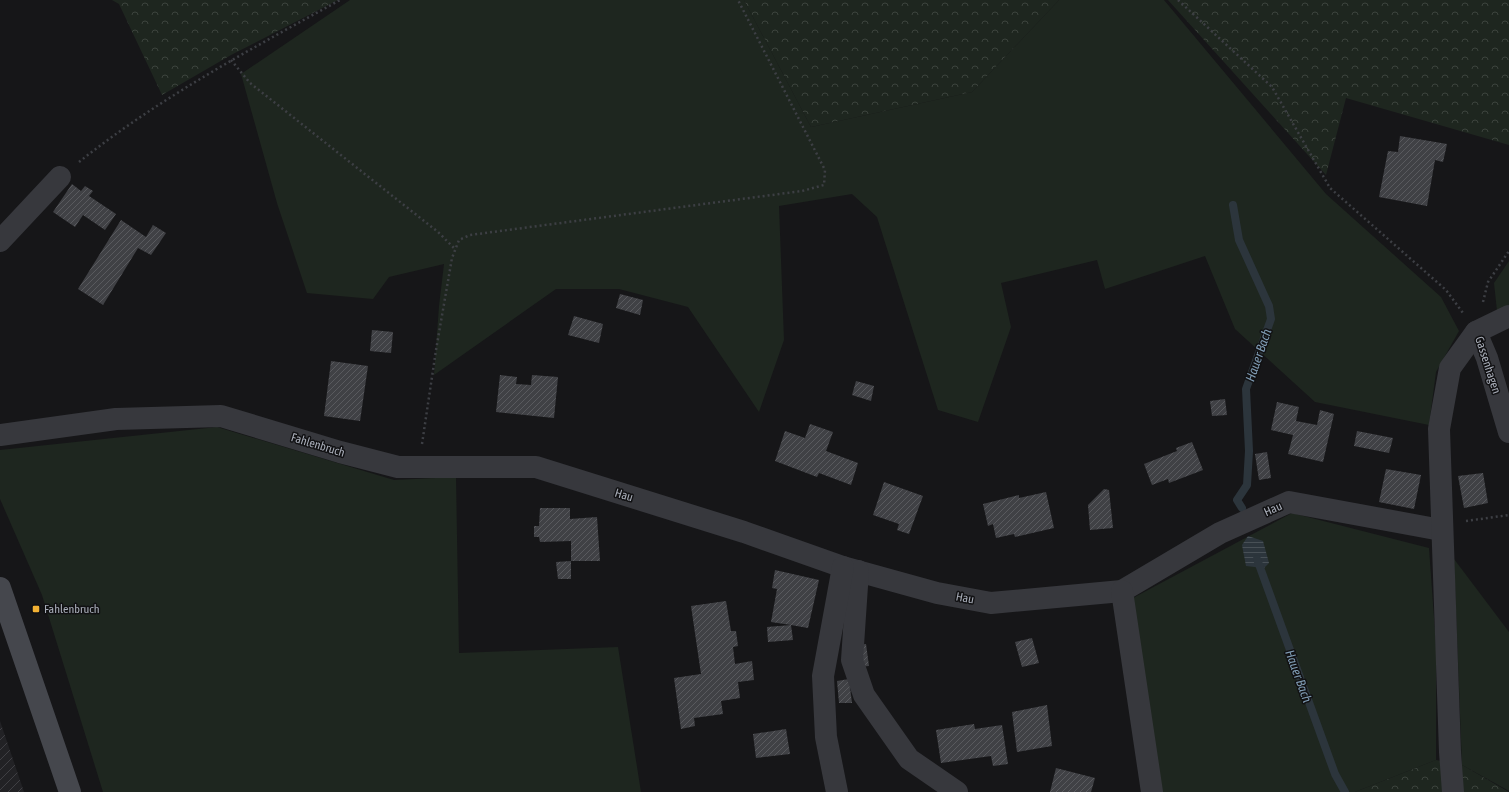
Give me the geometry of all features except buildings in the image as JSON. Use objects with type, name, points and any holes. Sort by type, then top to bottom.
[{"type":"main road","points":[[0,588],[70,792]]},
{"type":"street","points":[[0,241],[60,177]]},
{"type":"street","name":"Gassenhagen","points":[[1509,316],[1476,332],[1487,358],[1509,432]]},
{"type":"street","points":[[1453,792],[1441,530],[1442,506],[1439,429],[1450,368],[1476,332]]},
{"type":"street","name":"Fahlenbruch","points":[[0,435],[116,418],[221,416],[340,452],[398,467]]},
{"type":"street","name":"Hau","points":[[398,467],[536,467],[744,532],[851,569],[937,593],[991,603],[1122,591],[1220,533],[1289,502],[1441,530]]},
{"type":"street","points":[[837,792],[826,737],[823,676],[851,569]]},
{"type":"street","points":[[851,569],[852,660],[864,695],[909,759],[958,792]]},
{"type":"street","points":[[1122,591],[1152,792]]},
{"type":"path","points":[[60,177],[104,142],[231,60],[340,0]]},
{"type":"path","points":[[419,467],[436,350],[455,249],[459,240],[470,235],[802,191],[824,185],[825,170],[738,0]]},
{"type":"path","points":[[1178,0],[1272,87],[1330,188],[1446,290],[1476,332]]},
{"type":"path","points":[[231,60],[250,83],[438,232],[455,249]]},
{"type":"path","points":[[1476,332],[1488,282],[1509,251]]},
{"type":"path","points":[[1441,530],[1459,522],[1509,515]]},
{"type":"shaded area","points":[[1248,536],[1263,541],[1269,563],[1264,568],[1246,566],[1242,545]]},
{"type":"shaded area","points":[[0,721],[24,792],[0,792]]},
{"type":"green space","points":[[112,0],[338,0],[231,55],[162,95],[119,4]]},
{"type":"green space","points":[[350,0],[744,0],[811,127],[972,92],[1059,0],[1164,0],[1326,194],[1441,297],[1459,331],[1436,372],[1429,425],[1315,402],[1235,329],[1205,256],[1105,289],[1097,260],[1001,283],[1011,327],[978,422],[938,410],[877,217],[852,194],[779,206],[784,340],[759,412],[688,307],[619,289],[556,289],[434,375],[439,306],[444,264],[389,277],[373,299],[307,293],[277,203],[241,74]]},
{"type":"green space","points":[[744,0],[1059,0],[972,92],[811,127]]},
{"type":"green space","points":[[1168,0],[1509,0],[1509,145],[1346,98],[1326,175]]},
{"type":"green space","points":[[1509,261],[1509,305],[1497,311],[1494,283]]},
{"type":"green space","points":[[217,427],[394,480],[456,477],[459,653],[618,647],[641,792],[103,792],[42,595],[0,499],[0,450]]},
{"type":"green space","points":[[1292,513],[1429,548],[1436,646],[1436,760],[1355,792],[1159,792],[1133,598]]},
{"type":"green space","points":[[1454,559],[1509,632],[1509,791],[1462,765]]},
{"type":"green space","points":[[1436,760],[1462,765],[1509,792],[1355,792]]},
{"type":"waterway","name":"Hauer Bach","points":[[1233,205],[1239,240],[1269,306],[1271,319],[1246,389],[1249,451],[1247,485],[1237,500],[1242,508]]},
{"type":"waterway","name":"Hauer Bach","points":[[1257,559],[1335,774],[1345,792]]},
{"type":"place","name":"Fahlenbruch","points":[[36,609]]}]
